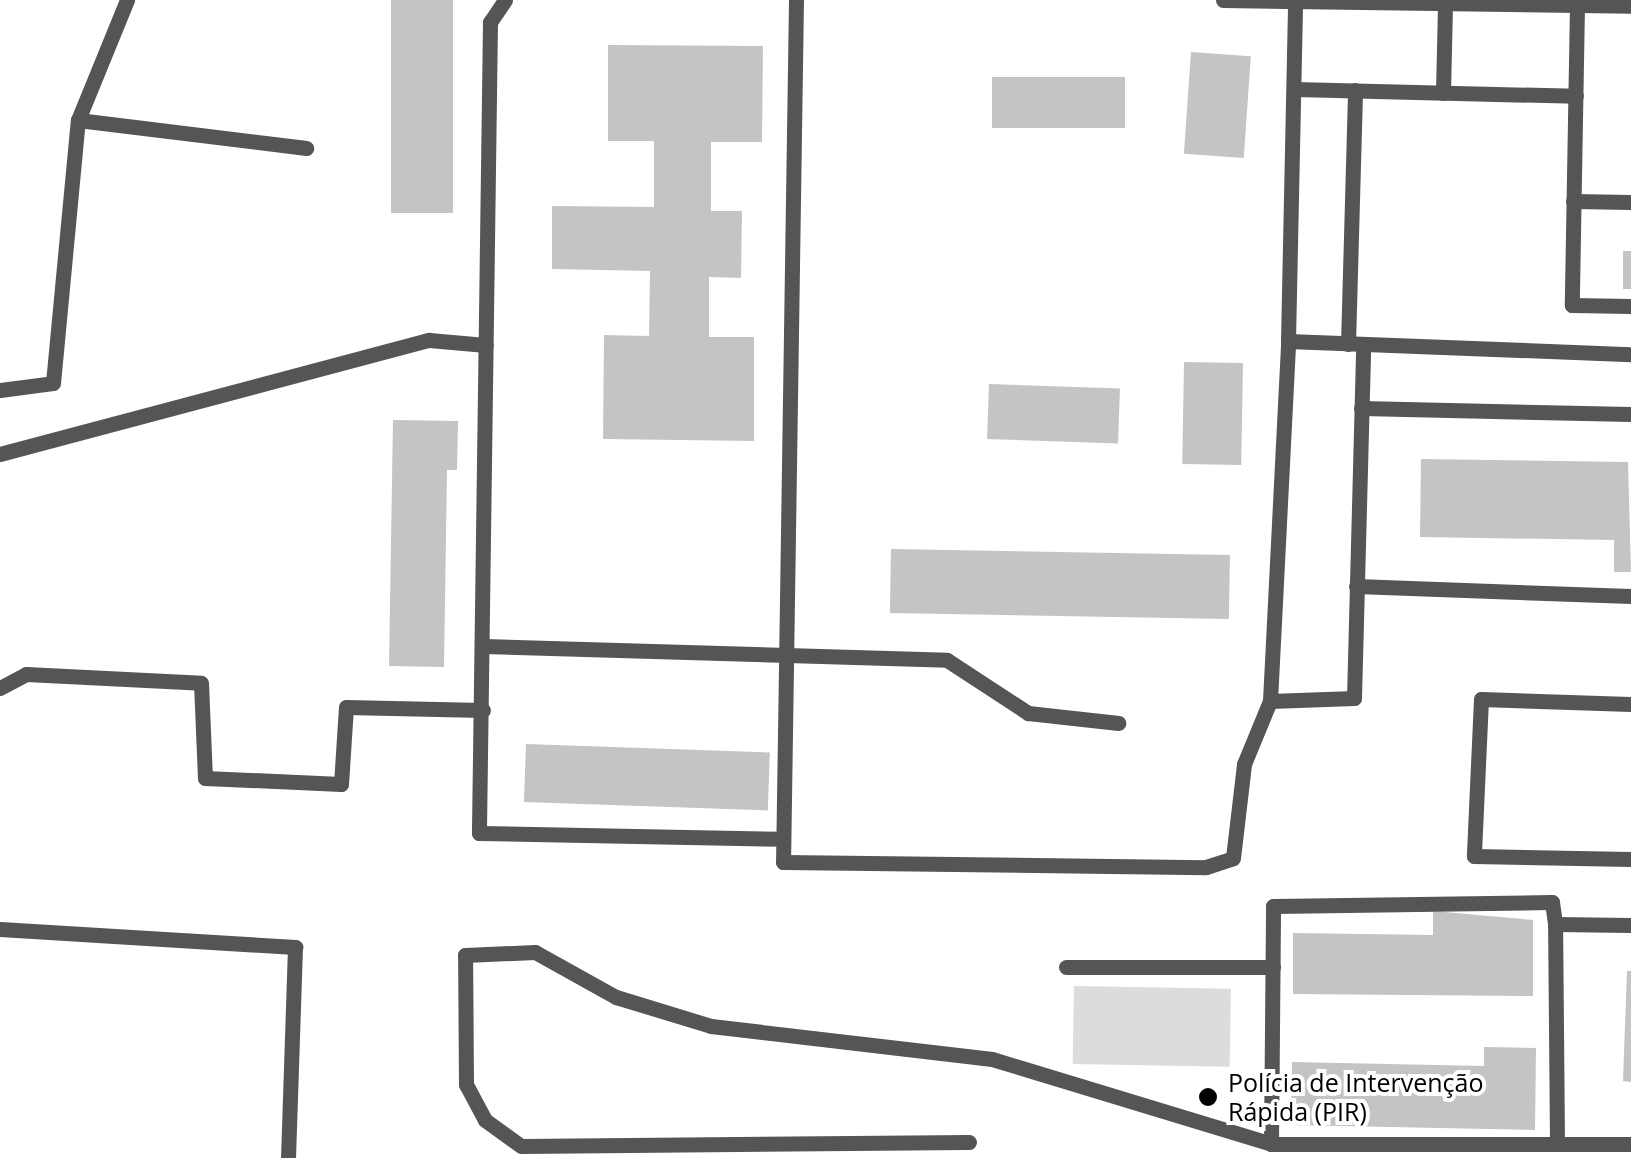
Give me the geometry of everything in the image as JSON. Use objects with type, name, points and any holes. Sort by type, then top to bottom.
[{"type":"lane","points":[[0,390],[53,383],[78,120],[127,0]]},
{"type":"lane","points":[[505,0],[490,22],[480,832],[783,838]]},
{"type":"lane","points":[[796,0],[783,862],[1206,867],[1233,858],[1244,764],[1270,701],[1288,341],[1295,1]]},
{"type":"lane","points":[[1223,0],[1631,6]]},
{"type":"lane","points":[[1443,93],[1446,4]]},
{"type":"lane","points":[[1576,5],[1572,304],[1631,306]]},
{"type":"lane","points":[[1296,89],[1576,96]]},
{"type":"lane","points":[[1270,701],[1354,698],[1361,408],[1355,344],[1355,90]]},
{"type":"lane","points":[[78,120],[306,148]]},
{"type":"lane","points":[[1574,201],[1631,202]]},
{"type":"lane","points":[[0,454],[428,340],[486,345]]},
{"type":"lane","points":[[1288,341],[1631,354]]},
{"type":"lane","points":[[1361,408],[1631,414]]},
{"type":"lane","points":[[1356,586],[1631,596]]},
{"type":"lane","points":[[484,646],[947,660],[1028,713],[1118,723]]},
{"type":"lane","points":[[0,688],[26,674],[202,683],[205,778],[341,784],[346,707],[483,710]]},
{"type":"lane","points":[[1631,704],[1481,700],[1474,856],[1631,860]]},
{"type":"lane","points":[[1271,1144],[1273,906],[1552,902],[1557,1143]]},
{"type":"lane","points":[[1555,924],[1631,925]]},
{"type":"lane","points":[[0,929],[295,947],[288,1158]]},
{"type":"lane","points":[[969,1142],[522,1146],[485,1120],[466,1085],[465,955],[535,952],[616,997],[711,1026],[992,1059],[1271,1144],[1351,1151],[1631,1144]]},
{"type":"lane","points":[[1066,967],[1272,967]]},
{"type":"shaded area","points":[[1074,986],[1231,989],[1230,1067],[1073,1064]]},
{"type":"building","points":[[391,0],[453,0],[453,213],[391,213]]},
{"type":"building","points":[[608,45],[763,46],[762,142],[711,142],[711,211],[742,211],[741,278],[709,277],[709,337],[754,337],[754,441],[603,439],[604,335],[649,336],[650,271],[552,269],[552,206],[654,207],[654,141],[608,141]]},
{"type":"building","points":[[1191,52],[1251,56],[1244,158],[1184,154]]},
{"type":"building","points":[[992,77],[1125,77],[1125,128],[992,128]]},
{"type":"building","points":[[1623,251],[1631,251],[1631,289],[1623,289]]},
{"type":"building","points":[[1184,362],[1243,363],[1241,465],[1182,464]]},
{"type":"building","points":[[989,384],[1120,389],[1118,444],[987,439]]},
{"type":"building","points":[[393,420],[458,421],[457,470],[447,470],[444,667],[389,666]]},
{"type":"building","points":[[1421,459],[1628,462],[1631,572],[1614,572],[1614,540],[1420,537]]},
{"type":"building","points":[[891,549],[1230,555],[1229,619],[890,613]]},
{"type":"building","points":[[526,744],[770,753],[768,810],[524,802]]},
{"type":"building","points":[[1433,911],[1533,920],[1533,996],[1293,994],[1293,933],[1433,935]]},
{"type":"building","points":[[1627,971],[1631,971],[1631,1082],[1623,1081]]},
{"type":"building","points":[[1484,1047],[1536,1048],[1535,1130],[1291,1125],[1292,1062],[1484,1066]]},
{"type":"place","name":"Polícia de Intervenção Rápida (PIR)","points":[[1208,1097]]}]
